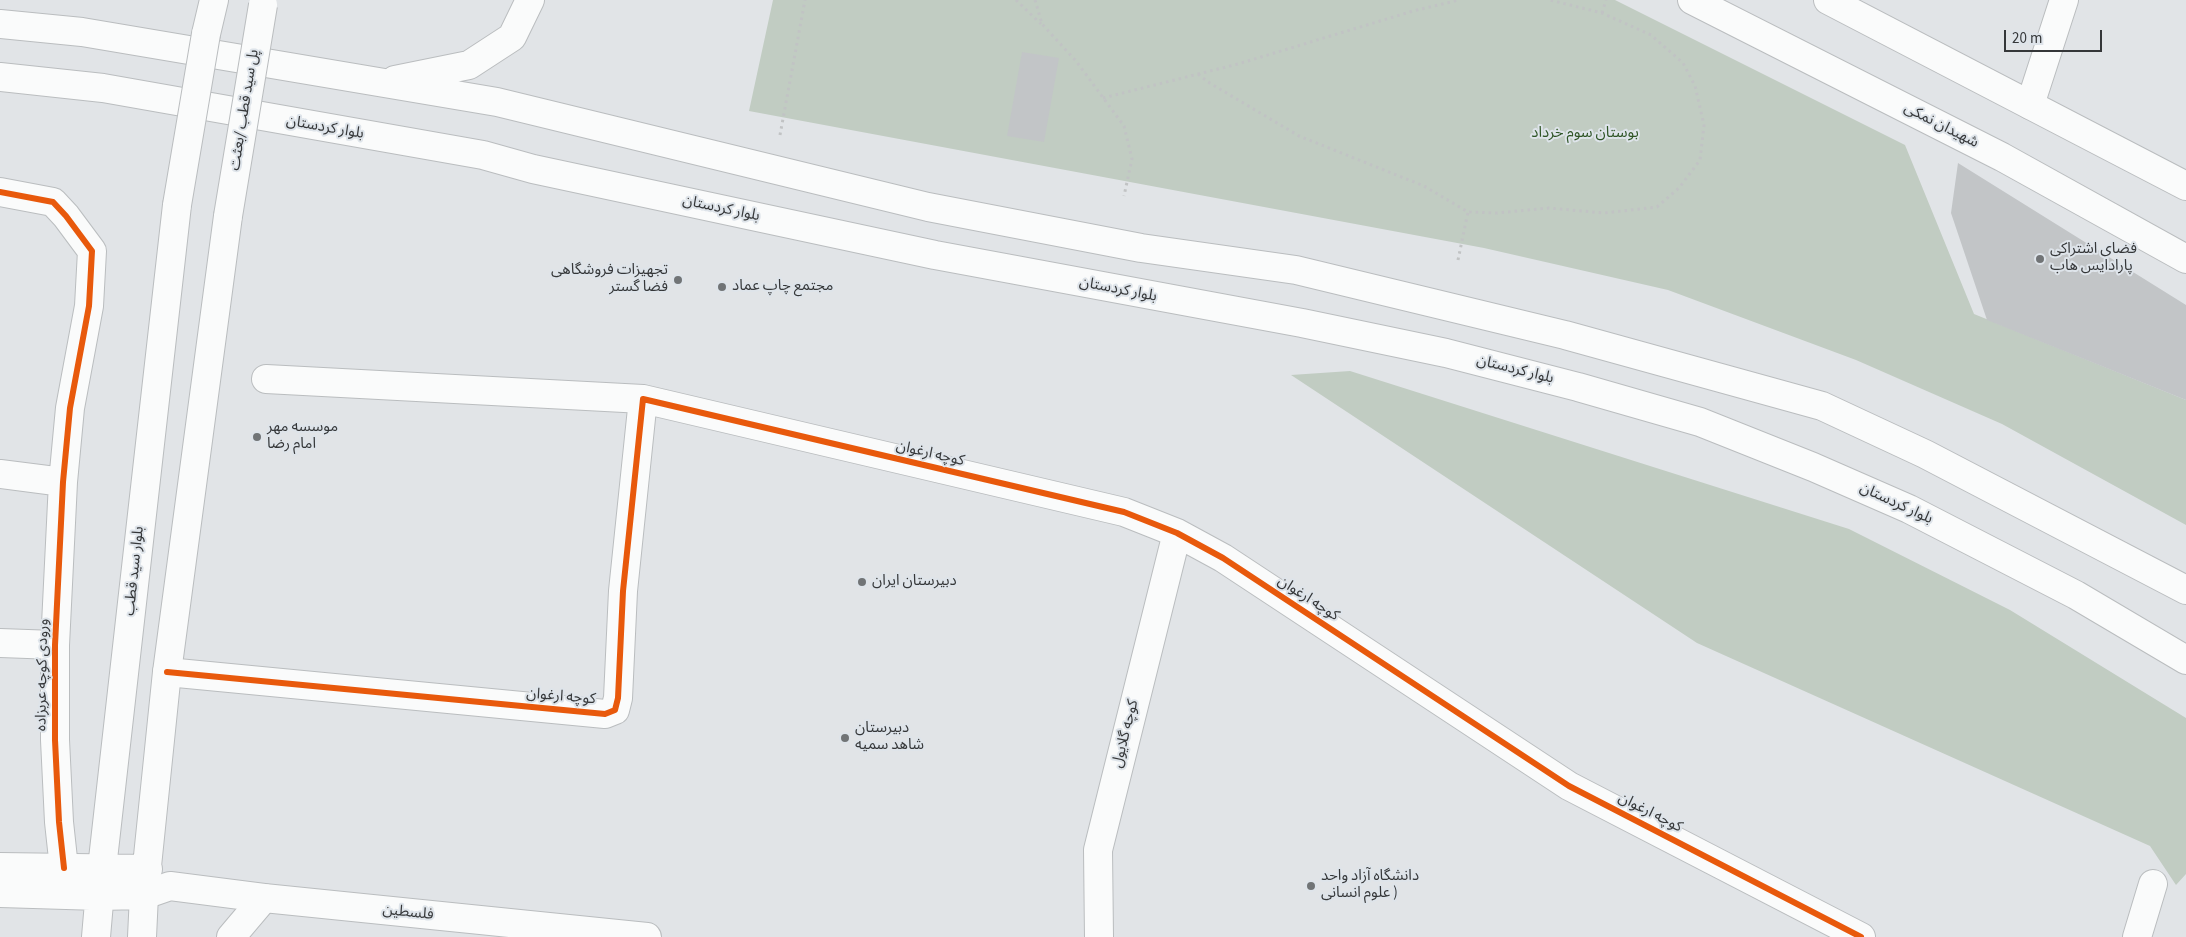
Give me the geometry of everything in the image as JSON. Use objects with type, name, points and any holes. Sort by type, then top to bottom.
[{"type":"main road","points":[[200,106],[214,0]]},
{"type":"main road","points":[[380,83],[469,65],[512,37],[530,0]]},
{"type":"main road","name":"شهیدان نمکی","points":[[1692,0],[2002,157],[2186,259]]},
{"type":"main road","points":[[1828,0],[2186,186]]},
{"type":"main road","points":[[2030,105],[2064,0]]},
{"type":"main road","name":"پل سید قطب /بعثت","points":[[168,672],[228,216],[265,2]]},
{"type":"main road","points":[[0,24],[208,44],[245,60],[497,102],[928,207],[1141,248],[1305,272],[1556,333],[1822,406],[1925,454],[2186,590]]},
{"type":"main road","name":"بلوار سید قطب","points":[[96,937],[102,868],[177,205],[208,44]]},
{"type":"main road","points":[[237,113],[245,60]]},
{"type":"main road","name":"بلوار کردستان","points":[[0,77],[103,88],[483,155],[543,171],[936,255],[1302,323],[1409,345],[1578,387],[1700,422],[1813,467],[1909,509],[2076,595],[2186,660]]},
{"type":"main road","name":"ورودی کوچه عربزاده","points":[[0,192],[53,202],[92,251],[89,306],[70,408],[55,645],[55,740],[59,822],[64,868]]},
{"type":"main road","points":[[266,379],[643,399]]},
{"type":"main road","name":"کوچه ارغوان","points":[[168,672],[605,714],[615,710],[618,698],[624,591],[643,399],[1124,512],[1177,533],[1223,558],[1569,786],[1861,937]]},
{"type":"main road","points":[[0,474],[64,482]]},
{"type":"main road","name":"کوچه گلایول","points":[[1099,937],[1098,850],[1177,533]]},
{"type":"main road","points":[[0,643],[55,645]]},
{"type":"main road","points":[[142,937],[168,672]]},
{"type":"main road","points":[[0,867],[102,868],[146,882]]},
{"type":"main road","points":[[0,893],[99,896],[146,882]]},
{"type":"main road","name":"فلسطین","points":[[146,882],[264,898],[647,937]]},
{"type":"main road","points":[[2137,937],[2153,884]]},
{"type":"main road","points":[[231,937],[264,898]]},
{"type":"path","points":[[780,135],[805,0]]},
{"type":"path","points":[[1016,0],[1076,60],[1124,126],[1132,159],[1124,196]]},
{"type":"path","points":[[1035,0],[1042,24]]},
{"type":"path","points":[[1103,98],[1198,74],[1331,37],[1413,11],[1459,0]]},
{"type":"path","points":[[1198,74],[1208,82],[1299,136],[1424,186],[1468,212],[1497,213],[1549,208],[1604,212],[1657,207],[1679,188],[1700,160],[1704,125],[1695,86],[1683,64],[1651,35],[1602,13],[1550,0]]},
{"type":"path","points":[[1602,13],[1606,0]]},
{"type":"path","points":[[1458,260],[1468,212]]},
{"type":"green space","name":"بوستان سوم خرداد","points":[[773,0],[1615,0],[1905,145],[1974,314],[2186,400],[2186,525],[2002,424],[1856,360],[1668,290],[1484,248],[749,111]]},
{"type":"green space","points":[[1350,371],[1849,529],[2010,610],[2186,718],[2186,874],[2176,885],[2150,846],[1697,643],[1291,375]]},
{"type":"building","points":[[1022,52],[1059,58],[1044,142],[1007,136]]},
{"type":"building","name":"فضای اشتراکی پارادایس هاب","points":[[1958,163],[2186,305],[2186,400],[1987,320],[1951,213]]},
{"type":"cycle path","points":[[0,192],[53,202],[92,251],[89,306],[70,408],[63,482],[55,645],[55,740],[59,822],[64,868]]},
{"type":"cycle path","points":[[167,672],[605,714],[615,710],[618,698],[623,591],[643,399],[1124,512],[1177,533],[1223,558],[1569,786],[1861,937]]},
{"type":"place","name":"فضای اشتراکی پارادایس هاب","points":[[2040,259]]},
{"type":"place","name":"تجهیزات فروشگاهی فضا گستر","points":[[678,280]]},
{"type":"place","name":"مجتمع چاپ عماد","points":[[722,287]]},
{"type":"place","name":"موسسه مهر امام رضا","points":[[257,437]]},
{"type":"place","name":"دبیرستان ایران","points":[[862,582]]},
{"type":"place","name":"دبیرستان شاهد سمیه","points":[[845,738]]},
{"type":"place","name":"دانشگاه آزاد واحد علوم انسانی )","points":[[1311,886]]}]
